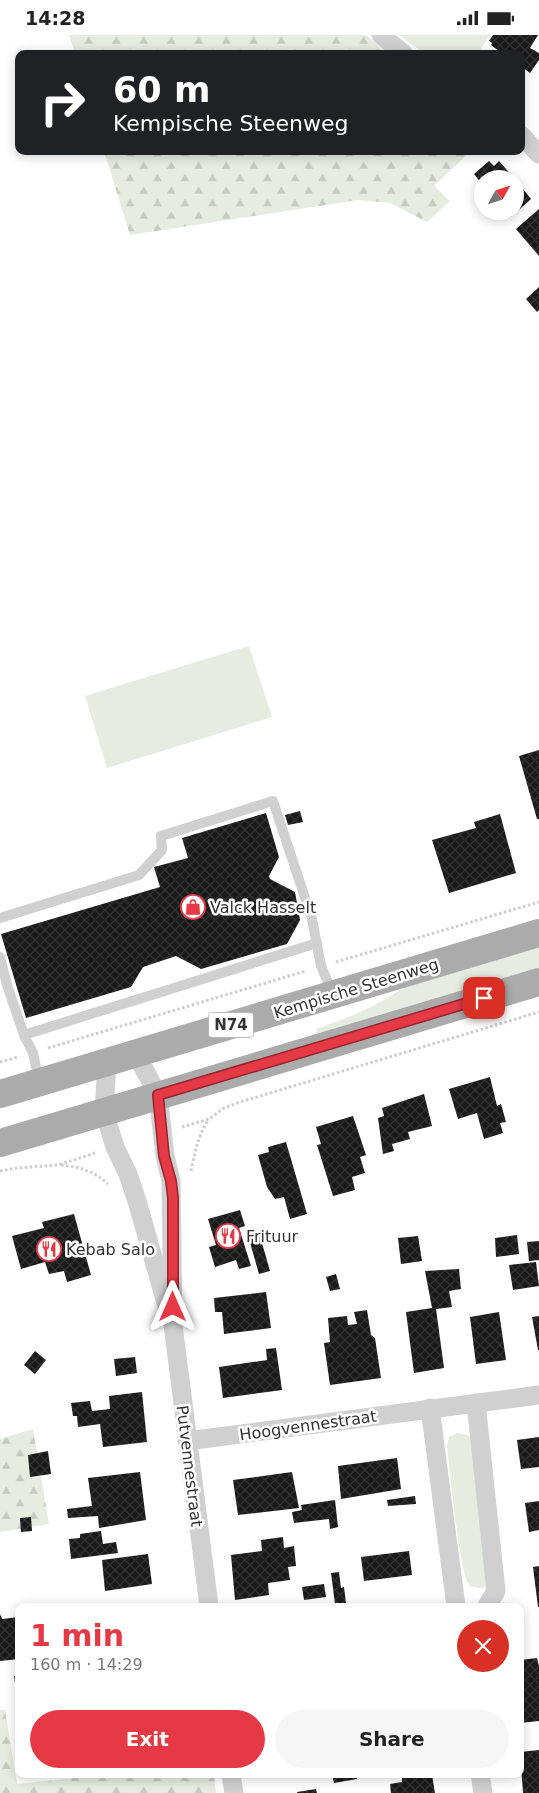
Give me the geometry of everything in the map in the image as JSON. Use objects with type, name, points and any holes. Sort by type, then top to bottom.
[{"type":"main road","name":"Kempische Steenweg","points":[[0,1094],[539,933]]},
{"type":"main road","points":[[0,1143],[539,981]]},
{"type":"street","points":[[381,35],[399,50]]},
{"type":"street","points":[[525,139],[539,154]]},
{"type":"street","name":"Putvennestraat","points":[[136,1054],[158,1095],[164,1156],[171,1181],[173,1198],[173,1325],[186,1441],[209,1603]]},
{"type":"street","name":"Putvennestraat","points":[[107,1061],[104,1112],[115,1147],[128,1174],[137,1201],[173,1325]]},
{"type":"street","name":"Hoogvennestraat","points":[[186,1441],[539,1395]]},
{"type":"street","points":[[476,1403],[496,1591],[489,1603]]},
{"type":"street","points":[[430,1408],[456,1603]]},
{"type":"street","points":[[232,1778],[234,1793]]},
{"type":"street","points":[[481,1778],[483,1793]]},
{"type":"lane","points":[[0,918],[139,875],[162,850],[161,836],[273,801],[312,919],[321,966],[333,995]]},
{"type":"lane","points":[[24,1035],[317,943]]},
{"type":"lane","points":[[0,957],[7,985],[24,1035],[33,1053],[39,1082]]},
{"type":"path","points":[[0,1062],[539,902]]},
{"type":"path","points":[[162,1134],[209,1119],[224,1108],[539,1012]]},
{"type":"path","points":[[58,1165],[115,1147]]},
{"type":"path","points":[[0,1171],[58,1165],[80,1167],[94,1173],[106,1182],[111,1189]]},
{"type":"green space","points":[[69,35],[366,35],[383,50],[74,50]]},
{"type":"green space","points":[[399,35],[490,35],[480,50],[420,50]]},
{"type":"green space","points":[[105,155],[467,155],[434,186],[450,201],[427,222],[390,203],[358,200],[130,235]]},
{"type":"green space","points":[[249,646],[272,717],[107,768],[85,696]]},
{"type":"green space","points":[[539,946],[539,972],[318,1036],[316,1029],[364,1010],[398,992],[408,984]]},
{"type":"green space","points":[[33,1429],[49,1524],[0,1532],[0,1439]]},
{"type":"green space","points":[[457,1433],[468,1435],[472,1440],[487,1586],[480,1588],[475,1588],[469,1584],[465,1576],[458,1541],[447,1447],[449,1437]]},
{"type":"green space","points":[[0,1710],[5,1710],[17,1784],[76,1778],[214,1778],[216,1793],[0,1793]]},
{"type":"building","points":[[493,35],[538,35],[530,48],[539,53],[539,60],[530,73],[525,69],[525,50],[498,50],[489,41]]},
{"type":"building","points":[[489,161],[494,166],[499,161],[507,170],[479,170]]},
{"type":"building","points":[[524,190],[531,199],[524,205]]},
{"type":"building","points":[[539,209],[539,256],[516,229]]},
{"type":"building","points":[[539,287],[539,310],[537,312],[526,299]]},
{"type":"building","points":[[539,750],[539,819],[537,819],[519,756]]},
{"type":"building","points":[[300,811],[303,822],[288,825],[285,815]]},
{"type":"building","name":"Valck Hasselt","points":[[266,813],[279,857],[269,876],[270,879],[295,892],[300,920],[287,944],[201,969],[176,956],[143,967],[131,987],[26,1018],[1,934],[160,887],[154,867],[188,858],[182,838]]},
{"type":"building","points":[[500,814],[516,873],[449,893],[432,840],[476,828],[474,822]]},
{"type":"building","points":[[490,1077],[497,1106],[501,1104],[506,1122],[500,1123],[503,1133],[484,1139],[477,1113],[458,1119],[449,1089]]},
{"type":"building","points":[[424,1094],[432,1126],[408,1132],[410,1139],[392,1144],[394,1151],[383,1154],[378,1118],[384,1116],[382,1108]]},
{"type":"building","points":[[353,1116],[366,1155],[360,1157],[365,1173],[352,1177],[355,1190],[333,1196],[317,1145],[321,1144],[316,1127]]},
{"type":"building","points":[[286,1142],[307,1214],[290,1219],[284,1197],[275,1199],[267,1187],[258,1155],[269,1152],[268,1147]]},
{"type":"building","name":"Frituur","points":[[240,1210],[245,1226],[239,1228],[251,1266],[239,1269],[236,1260],[215,1267],[209,1247],[216,1245],[208,1219]]},
{"type":"building","name":"Kebab Salo","points":[[74,1214],[91,1275],[67,1282],[64,1271],[49,1274],[45,1262],[21,1269],[12,1236],[44,1228],[42,1222]]},
{"type":"building","points":[[517,1235],[519,1254],[496,1257],[495,1238]]},
{"type":"building","points":[[260,1236],[270,1271],[259,1274],[249,1239]]},
{"type":"building","points":[[418,1236],[422,1261],[401,1264],[398,1238]]},
{"type":"building","points":[[539,1241],[539,1260],[529,1261],[527,1242]]},
{"type":"building","points":[[536,1262],[539,1286],[513,1290],[509,1265]]},
{"type":"building","points":[[459,1269],[461,1289],[449,1291],[452,1307],[436,1309],[444,1368],[414,1373],[406,1312],[432,1308],[425,1271]]},
{"type":"building","points":[[336,1274],[340,1289],[330,1291],[326,1277]]},
{"type":"building","points":[[266,1292],[271,1328],[224,1334],[222,1312],[215,1312],[214,1298]]},
{"type":"building","points":[[367,1310],[371,1335],[375,1338],[381,1378],[330,1385],[324,1343],[330,1342],[328,1318],[347,1316],[348,1325],[357,1324],[354,1312]]},
{"type":"building","points":[[499,1312],[506,1360],[476,1364],[470,1317]]},
{"type":"building","points":[[539,1316],[539,1350],[538,1350],[532,1317]]},
{"type":"building","points":[[276,1348],[282,1390],[223,1398],[219,1367],[267,1360],[266,1349]]},
{"type":"building","points":[[35,1351],[46,1360],[35,1374],[24,1365]]},
{"type":"building","points":[[135,1357],[137,1373],[116,1376],[114,1359]]},
{"type":"building","points":[[142,1392],[147,1442],[103,1447],[100,1424],[78,1427],[77,1416],[73,1416],[71,1403],[90,1401],[92,1411],[110,1409],[109,1396]]},
{"type":"building","points":[[539,1437],[539,1467],[521,1469],[517,1440]]},
{"type":"building","points":[[48,1451],[51,1474],[30,1477],[28,1455]]},
{"type":"building","points":[[397,1458],[401,1489],[341,1499],[338,1466]]},
{"type":"building","points":[[140,1472],[146,1520],[99,1528],[98,1516],[68,1518],[67,1509],[92,1506],[88,1478]]},
{"type":"building","points":[[292,1472],[299,1508],[238,1515],[233,1480]]},
{"type":"building","points":[[415,1496],[416,1504],[388,1506],[387,1500]]},
{"type":"building","points":[[335,1500],[338,1527],[330,1529],[329,1519],[294,1523],[292,1512],[302,1510],[301,1505]]},
{"type":"building","points":[[539,1501],[539,1530],[529,1532],[525,1503]]},
{"type":"building","points":[[31,1517],[32,1531],[21,1532],[20,1518]]},
{"type":"building","points":[[101,1531],[103,1544],[116,1542],[118,1553],[71,1559],[69,1539],[80,1538],[80,1534]]},
{"type":"building","points":[[283,1537],[284,1548],[294,1546],[296,1566],[288,1567],[290,1580],[268,1583],[269,1595],[235,1600],[231,1555],[262,1551],[261,1540]]},
{"type":"building","points":[[409,1551],[412,1575],[364,1581],[361,1557]]},
{"type":"building","points":[[148,1554],[152,1584],[105,1591],[102,1560]]},
{"type":"building","points":[[539,1566],[539,1607],[538,1607],[533,1567]]},
{"type":"building","points":[[339,1572],[341,1588],[344,1587],[346,1603],[335,1603],[331,1573]]},
{"type":"building","points":[[324,1584],[326,1597],[304,1600],[302,1587]]},
{"type":"building","points":[[0,1614],[2,1619],[15,1617],[15,1659],[0,1661]]},
{"type":"building","points":[[537,1658],[539,1666],[539,1721],[524,1723],[524,1660]]},
{"type":"building","points":[[539,1750],[539,1793],[523,1793],[524,1752]]},
{"type":"building","points":[[333,1778],[357,1779],[334,1783]]},
{"type":"building","points":[[402,1778],[432,1778],[435,1793],[391,1793],[390,1784],[402,1782]]},
{"type":"building","points":[[316,1789],[317,1793],[297,1793],[297,1792]]},
{"type":"place","name":"Valck Hasselt","points":[[193,907]]},
{"type":"place","name":"Frituur","points":[[228,1236]]},
{"type":"place","name":"Kebab Salo","points":[[49,1249]]},
{"type":"route","points":[[173,1307],[173,1198],[171,1181],[164,1156],[158,1095],[484,998]]}]
